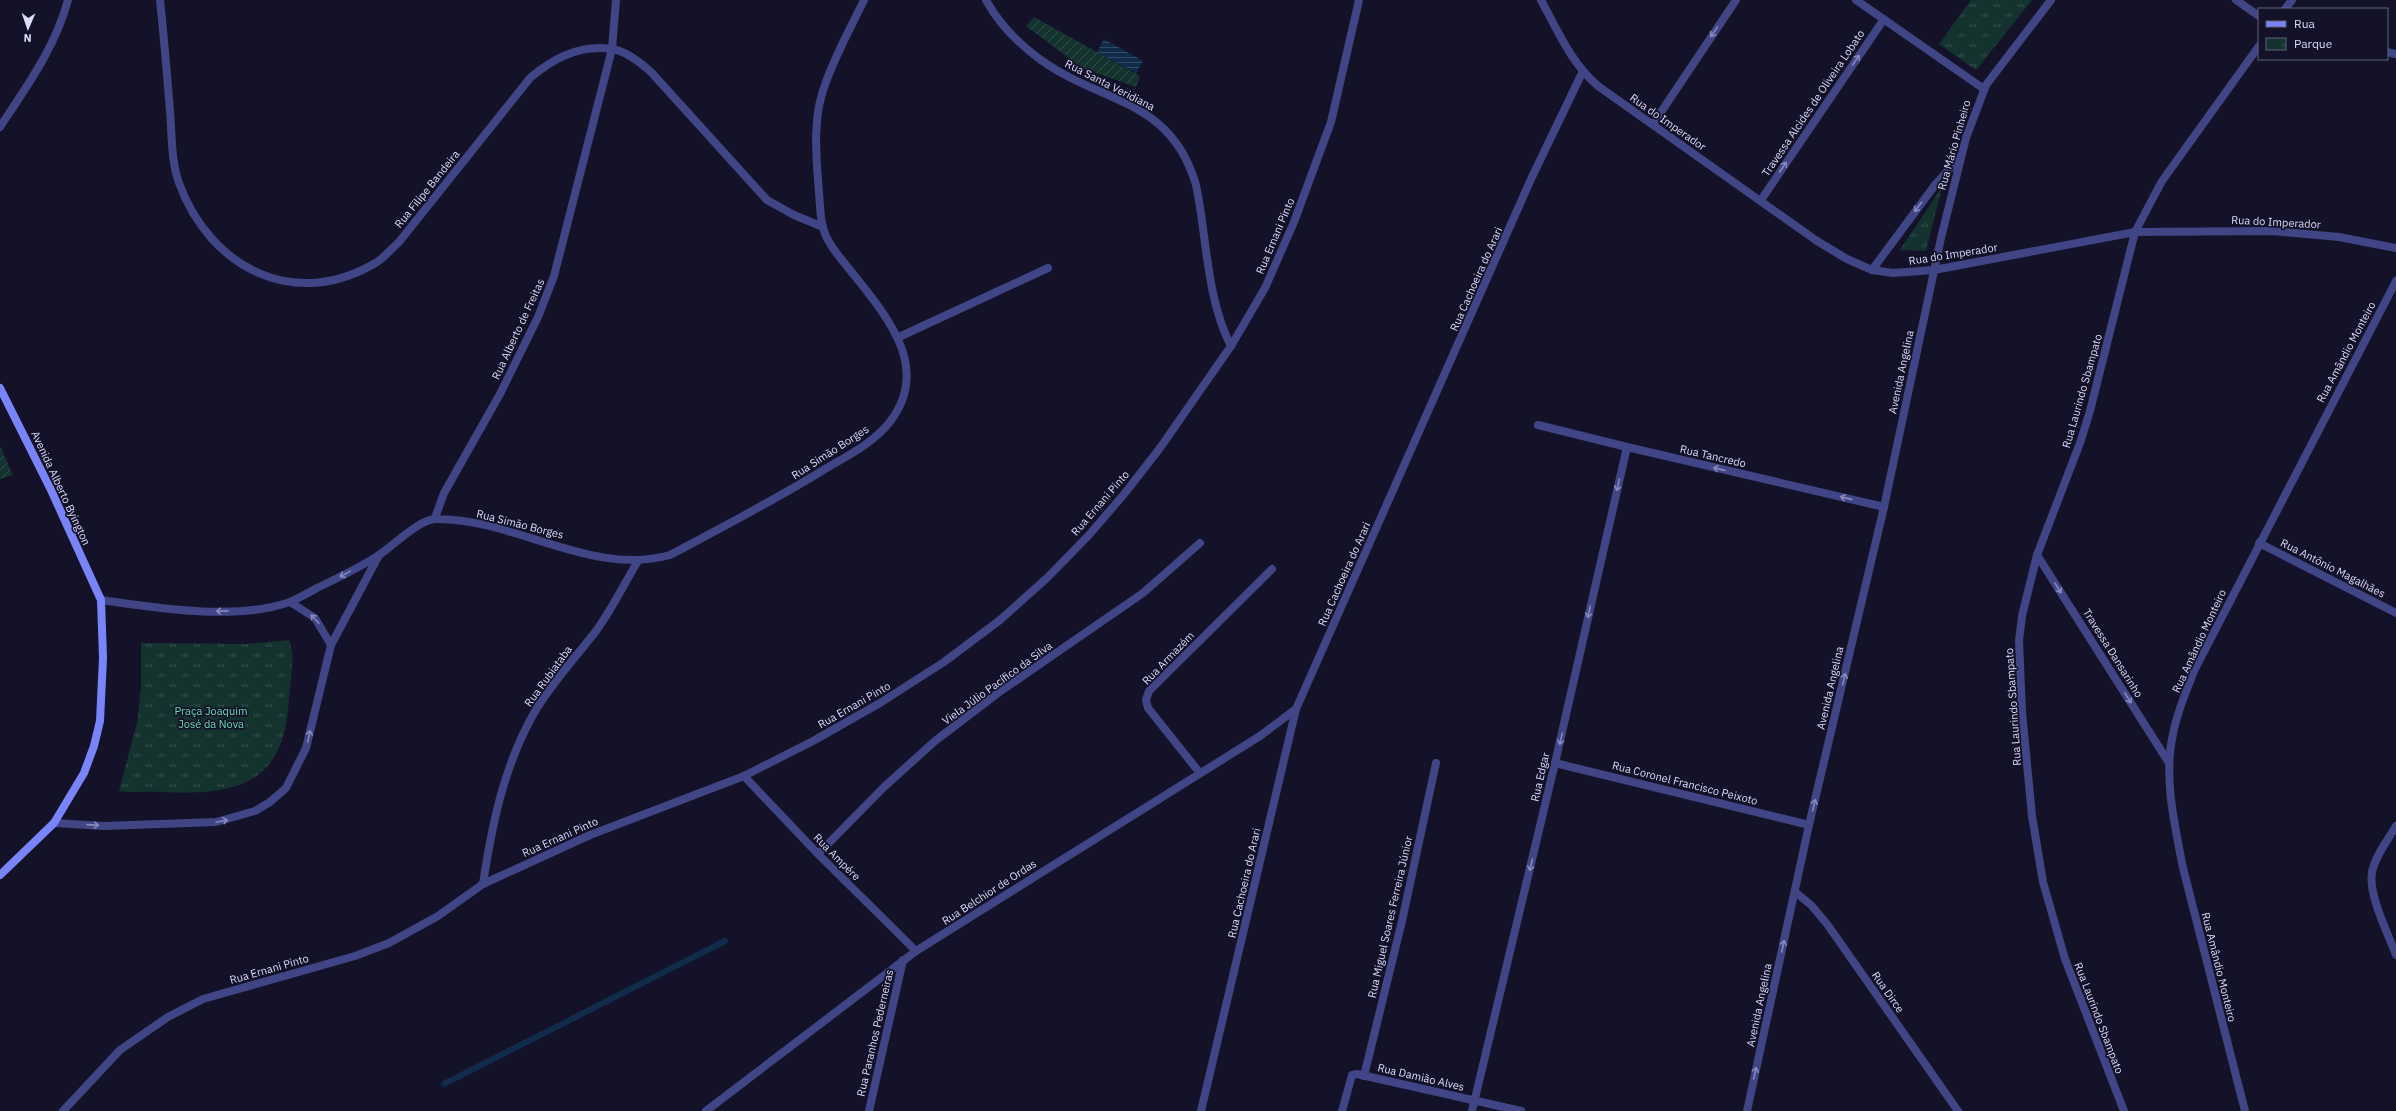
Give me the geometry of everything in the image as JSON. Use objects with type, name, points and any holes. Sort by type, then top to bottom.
[{"type":"main road","name":"Avenida Alberto Byington","points":[[0,388],[51,490],[101,600]]},
{"type":"main road","points":[[0,875],[54,823],[84,773],[94,746],[100,721],[103,658],[101,600]]},
{"type":"street","points":[[0,127],[40,66],[55,39],[68,0]]},
{"type":"street","name":"Rua Filipe Bandeira","points":[[160,0],[165,44],[172,146],[182,189],[194,215],[214,241],[262,276],[290,284],[320,282],[350,275],[378,262],[399,242],[530,78],[546,64],[559,57],[584,49],[612,49],[633,58],[652,72],[767,200],[794,215],[823,227]]},
{"type":"street","name":"Rua Alberto de Freitas","points":[[435,518],[444,493],[500,394],[531,331],[554,276],[612,49],[616,0]]},
{"type":"street","name":"Rua Simão Borges","points":[[435,518],[504,530],[579,551],[618,559],[638,561],[670,555],[772,502],[861,448],[876,435],[898,411],[904,395],[906,363],[898,336],[870,295],[832,246],[823,227],[816,155],[821,96],[825,82],[864,0]]},
{"type":"street","name":"Rua Santa Veridiana","points":[[986,0],[1016,39],[1042,61],[1149,115],[1164,128],[1178,145],[1191,166],[1196,184],[1215,301],[1224,332],[1231,346]]},
{"type":"street","name":"Rua Ernani Pinto","points":[[63,1111],[120,1050],[168,1017],[203,1000],[355,956],[389,943],[438,916],[483,884],[590,835],[744,776],[813,741],[932,670],[1000,620],[1089,535],[1125,493],[1160,448],[1231,346],[1265,288],[1294,222],[1331,122],[1359,0]]},
{"type":"street","name":"Rua do Imperador","points":[[1541,0],[1582,73],[1817,241],[1847,259],[1872,270],[1894,273],[1934,270],[2134,232],[2272,231],[2339,237],[2396,248]]},
{"type":"street","points":[[1653,124],[1736,0]]},
{"type":"street","points":[[1856,0],[1984,89]]},
{"type":"street","name":"Rua Mário Pinheiro","points":[[1934,270],[1961,155],[1972,118],[1984,89],[2001,64],[2051,0]]},
{"type":"street","points":[[2236,0],[2258,15]]},
{"type":"street","points":[[2286,8],[2292,0]]},
{"type":"street","name":"Travessa Alcides de Oliveira Lobato","points":[[1761,200],[1884,19]]},
{"type":"street","name":"Rua Laurindo Sbampato","points":[[2124,1111],[2079,999],[2056,932],[2043,882],[2032,816],[2022,712],[2019,641],[2022,616],[2037,555],[2088,418],[2134,232],[2162,181],[2258,47]]},
{"type":"street","name":"Rua Cachoeira do Arari","points":[[1202,1111],[1296,709],[1531,179],[1582,73]]},
{"type":"street","points":[[1872,270],[1935,185],[1961,155]]},
{"type":"street","points":[[898,336],[1048,268]]},
{"type":"street","name":"Avenida Angelina","points":[[1747,1111],[1809,826],[1884,506],[1934,270]]},
{"type":"street","name":"Rua Amândio Monteiro","points":[[2245,1111],[2183,868],[2175,828],[2169,763],[2172,736],[2179,709],[2194,671],[2396,281]]},
{"type":"street","name":"Rua Tancredo","points":[[1538,425],[1884,506]]},
{"type":"street","name":"Rua Edgar","points":[[1472,1111],[1555,763],[1627,447]]},
{"type":"street","points":[[101,600],[162,609],[222,611],[257,608],[290,602],[379,555],[409,532],[435,518]]},
{"type":"street","name":"Viela Júlio Pacífico da Silva","points":[[818,854],[884,787],[935,741],[998,693],[1143,593],[1200,543]]},
{"type":"street","name":"Rua Antônio Magalhães","points":[[2259,543],[2396,613]]},
{"type":"street","points":[[54,823],[111,826],[216,822],[255,811],[270,802],[286,788],[306,748],[331,645],[379,555]]},
{"type":"street","name":"Travessa Dansarinho","points":[[2037,555],[2169,763]]},
{"type":"street","name":"Rua Rubiataba","points":[[483,884],[492,824],[507,773],[524,731],[544,696],[596,630],[638,561]]},
{"type":"street","name":"Rua Armazém","points":[[1199,772],[1148,708],[1146,700],[1149,691],[1272,569]]},
{"type":"street","points":[[290,602],[315,618],[331,645]]},
{"type":"street","name":"Rua Belchior de Ordas","points":[[706,1111],[916,951],[1199,772],[1260,736],[1296,709]]},
{"type":"street","name":"Rua Miguel Soares Ferreira Júnior","points":[[1364,1076],[1402,921],[1436,763]]},
{"type":"street","name":"Rua Coronel Francisco Peixoto","points":[[1555,763],[1809,826]]},
{"type":"street","name":"Rua Ampére","points":[[744,776],[818,854],[916,951]]},
{"type":"street","points":[[2396,826],[2376,862],[2372,881],[2375,896],[2396,955]]},
{"type":"street","name":"Rua Dirce","points":[[1795,892],[1811,905],[1827,924],[1958,1111]]},
{"type":"street","name":"Rua Paranhos Pederneiras","points":[[869,1111],[903,960]]},
{"type":"street","name":"Rua Damião Alves","points":[[1342,1111],[1351,1077],[1357,1074],[1522,1111]]},
{"type":"green space","points":[[1971,0],[2032,0],[1976,70],[1939,44]]},
{"type":"green space","points":[[1034,17],[1140,76],[1136,87],[1082,68],[1026,26]]},
{"type":"green space","points":[[1942,187],[1926,251],[1900,250]]},
{"type":"green space","points":[[0,446],[13,475],[0,479]]},
{"type":"green space","name":"Praça Joaquim José da Nova","points":[[289,640],[292,661],[286,726],[278,749],[268,766],[254,778],[236,786],[215,791],[191,793],[119,791],[137,723],[141,686],[141,643],[247,644]]},
{"type":"water","points":[[1104,39],[1143,61],[1136,73],[1097,52]]},
{"type":"waterway","points":[[444,1084],[725,941]]}]
